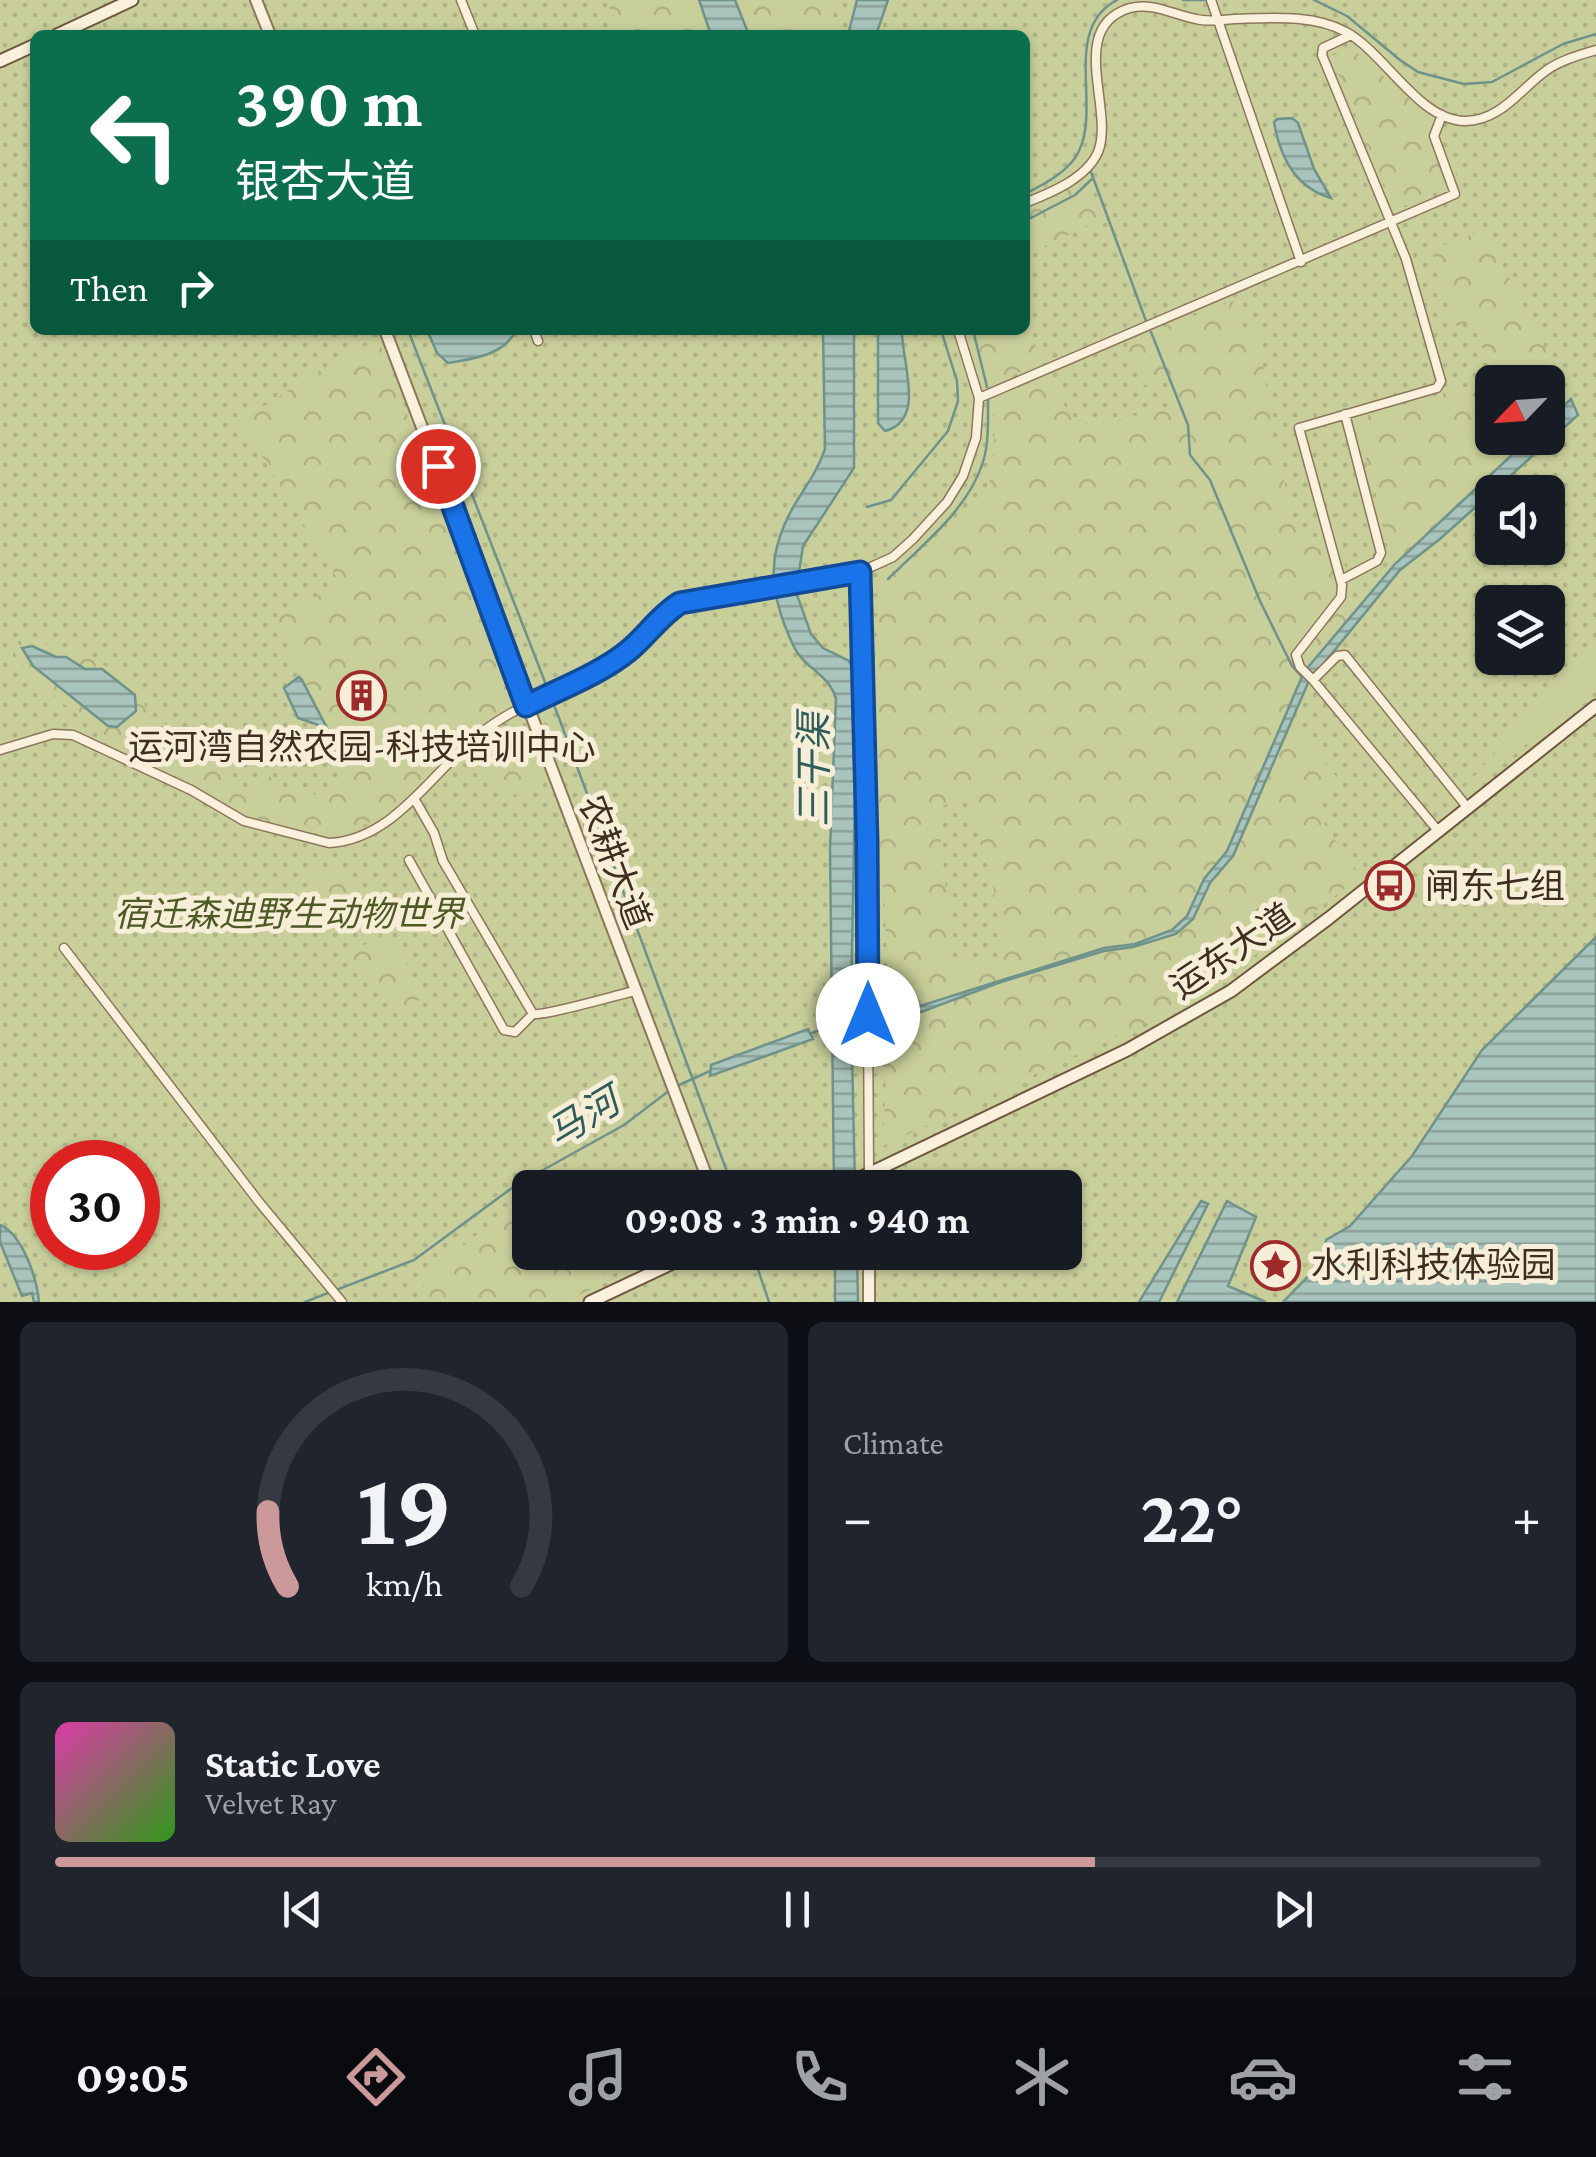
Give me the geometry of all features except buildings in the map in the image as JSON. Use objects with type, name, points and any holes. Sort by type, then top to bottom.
[{"type":"main road","points":[[68,30],[132,0]]},
{"type":"main road","points":[[0,62],[30,47]]},
{"type":"main road","name":"运东大道","points":[[1439,833],[1467,807],[1596,710]]},
{"type":"main road","name":"运东大道","points":[[884,1170],[1126,1050],[1218,999],[1329,918],[1596,710]]},
{"type":"main road","points":[[590,1302],[658,1270]]},
{"type":"street","points":[[256,0],[268,30]]},
{"type":"street","points":[[461,0],[473,30]]},
{"type":"street","points":[[1211,0],[1301,262]]},
{"type":"street","points":[[1030,201],[1070,182],[1098,151],[1102,129],[1096,54],[1102,31],[1112,18],[1128,9],[1148,6],[1200,20],[1268,17],[1324,23],[1351,35],[1423,102],[1442,114],[1466,121],[1504,108],[1548,69],[1596,50]]},
{"type":"street","points":[[1351,35],[1324,48],[1322,55],[1406,258],[1440,385],[1299,428],[1341,580],[1342,597],[1296,655],[1300,667],[1439,833]]},
{"type":"street","points":[[979,398],[1455,194],[1434,136],[1442,114]]},
{"type":"street","name":"农耕大道","points":[[387,335],[705,1170]]},
{"type":"street","points":[[536,335],[538,341]]},
{"type":"street","points":[[0,750],[53,734],[73,735],[191,790],[244,822],[311,841],[342,842],[370,830],[415,800],[446,761],[481,733],[630,650],[666,612],[680,603],[860,572],[893,557],[947,502],[970,460],[979,398],[960,335]]},
{"type":"street","points":[[1341,580],[1377,560],[1381,553],[1345,414]]},
{"type":"street","points":[[860,572],[868,857],[866,1170]]},
{"type":"street","points":[[1313,680],[1339,654],[1345,655],[1467,807]]},
{"type":"street","points":[[415,800],[434,834],[443,861],[533,1014],[540,1016],[557,1008],[635,991]]},
{"type":"street","points":[[410,860],[504,1030],[515,1032],[533,1014]]},
{"type":"street","points":[[64,948],[259,1202],[342,1302]]},
{"type":"street","points":[[868,1270],[869,1302]]},
{"type":"green space","name":"宿迁森迪野生动物世界","points":[[0,0],[1596,0],[1596,1302],[0,1302]]},
{"type":"green space","points":[[605,0],[838,0],[829,30],[622,30]]},
{"type":"green space","points":[[1353,50],[1429,116],[1427,130],[1460,182],[1395,210],[1331,56]]},
{"type":"green space","points":[[1087,176],[1102,218],[1030,254],[1030,208]]},
{"type":"green space","points":[[1485,230],[1554,365],[1488,365],[1473,321],[1456,326],[1432,249]]},
{"type":"green space","points":[[1233,301],[1242,333],[1258,329],[1273,437],[1299,540],[1339,532],[1356,630],[1309,679],[1291,724],[1341,782],[1311,805],[1361,877],[1195,999],[883,1146],[888,998],[876,776],[875,676],[884,577],[909,561],[916,568],[960,526],[978,502],[993,468],[994,396],[998,393],[1043,373],[1074,420],[1094,426],[1168,407],[1167,378],[1142,386],[1127,347],[1133,339]],"holes":[[[966,796],[993,885],[1004,957],[953,963],[938,808]]]},
{"type":"green space","points":[[1030,321],[1039,364],[982,388],[967,335],[1030,335]]},
{"type":"green space","points":[[378,339],[519,702],[452,749],[373,821],[335,837],[256,820],[113,742],[36,682],[15,654],[18,641],[30,641],[83,655],[117,672],[139,691],[147,713],[196,743],[242,792],[271,776],[284,793],[305,787],[313,795],[347,779],[319,739],[331,731],[274,620],[340,583],[241,422],[311,375]]},
{"type":"green space","points":[[1466,387],[1475,415],[1475,455],[1512,455],[1490,475],[1475,475],[1475,489],[1395,564],[1355,419]]},
{"type":"green space","points":[[1596,642],[1596,691],[1464,797],[1460,792]]},
{"type":"green space","points":[[521,732],[529,734],[546,777],[538,789],[519,795],[498,789],[482,760]]},
{"type":"green space","points":[[335,869],[371,892],[423,998],[406,1008],[398,1007],[351,963],[348,955],[371,941],[350,906],[316,899],[311,881],[313,872]]},
{"type":"green space","points":[[512,1206],[512,1270],[603,1270],[607,1282],[564,1302],[433,1302],[419,1277]]},
{"type":"water","points":[[699,0],[735,0],[747,30],[709,30]]},
{"type":"water","points":[[857,0],[888,0],[878,30],[849,30]]},
{"type":"water","points":[[1292,118],[1298,123],[1314,169],[1331,198],[1308,187],[1285,159],[1274,122]]},
{"type":"water","points":[[429,335],[513,335],[504,345],[478,357],[448,363],[437,353]]},
{"type":"water","points":[[823,335],[854,335],[854,468],[803,546],[796,592],[811,634],[823,648],[849,661],[857,678],[851,1007],[855,1170],[834,1170],[830,849],[836,698],[827,682],[793,645],[779,608],[774,574],[785,523],[825,449]]},
{"type":"water","points":[[878,335],[902,335],[909,402],[898,425],[885,431],[878,423]]},
{"type":"water","points":[[1571,399],[1578,415],[1565,427],[1565,405]]},
{"type":"water","points":[[1512,455],[1533,455],[1511,475],[1490,475]]},
{"type":"water","points":[[1475,489],[1475,508],[1400,570],[1308,683],[1233,856],[1210,883],[1193,919],[1176,934],[1133,947],[1104,951],[1001,982],[897,1021],[886,1020],[888,1016],[1104,948],[1135,944],[1172,930],[1187,916],[1204,879],[1227,851],[1304,672],[1395,564]]},
{"type":"water","points":[[32,646],[56,657],[66,657],[85,669],[102,669],[135,695],[136,711],[117,727],[108,726],[33,666],[22,648]]},
{"type":"water","points":[[299,677],[327,728],[298,718],[284,688]]},
{"type":"water","points":[[1596,937],[1596,1302],[1283,1302],[1324,1260],[1326,1240],[1350,1226],[1412,1156],[1482,1050]]},
{"type":"water","points":[[808,1029],[813,1039],[710,1076],[711,1065]]},
{"type":"water","points":[[1201,1201],[1208,1204],[1159,1302],[1139,1302]]},
{"type":"water","points":[[1227,1201],[1256,1217],[1228,1286],[1266,1302],[1177,1302]]},
{"type":"water","points":[[0,1225],[22,1248],[39,1302],[34,1302],[32,1293],[22,1296],[0,1242]]},
{"type":"water","points":[[835,1270],[857,1270],[858,1302],[835,1302]]},
{"type":"waterway","points":[[1030,191],[1063,171],[1079,151],[1085,132],[1091,29],[1100,13],[1117,0]]},
{"type":"waterway","points":[[1183,0],[1208,0]]},
{"type":"waterway","points":[[1314,0],[1347,16],[1418,72],[1464,84],[1492,82],[1563,44],[1596,34]]},
{"type":"waterway","points":[[1091,172],[1146,321]]},
{"type":"waterway","points":[[1030,218],[1075,195],[1093,178]]},
{"type":"waterway","points":[[1151,332],[1188,425],[1190,455],[1210,480],[1260,601],[1292,666],[1302,677]]},
{"type":"waterway","points":[[410,335],[559,718],[726,1170]]},
{"type":"waterway","points":[[867,507],[891,500],[948,431],[958,401],[957,381],[943,335]]},
{"type":"waterway","points":[[974,335],[987,387]]},
{"type":"waterway","points":[[888,579],[943,526],[967,496],[983,462],[988,399]]},
{"type":"waterway","name":"马河","points":[[812,1033],[832,1025]]},
{"type":"waterway","name":"马河","points":[[677,1086],[710,1071]]},
{"type":"waterway","name":"马河","points":[[336,1290],[414,1260],[516,1185],[624,1125],[670,1090]]},
{"type":"waterway","points":[[758,1270],[769,1302]]},
{"type":"waterway","name":"马河","points":[[305,1302],[328,1293]]},
{"type":"place","name":"运河湾自然农园-科技培训中心","points":[[362,695]]},
{"type":"place","name":"闸东七组","points":[[1390,886]]},
{"type":"place","name":"水利科技体验园","points":[[1276,1265]]},
{"type":"route","points":[[438,466],[526,706],[630,650],[666,612],[680,603],[860,572],[868,1015]]},
{"type":"water label","name":"三干渠","points":[[814,770]]}]
